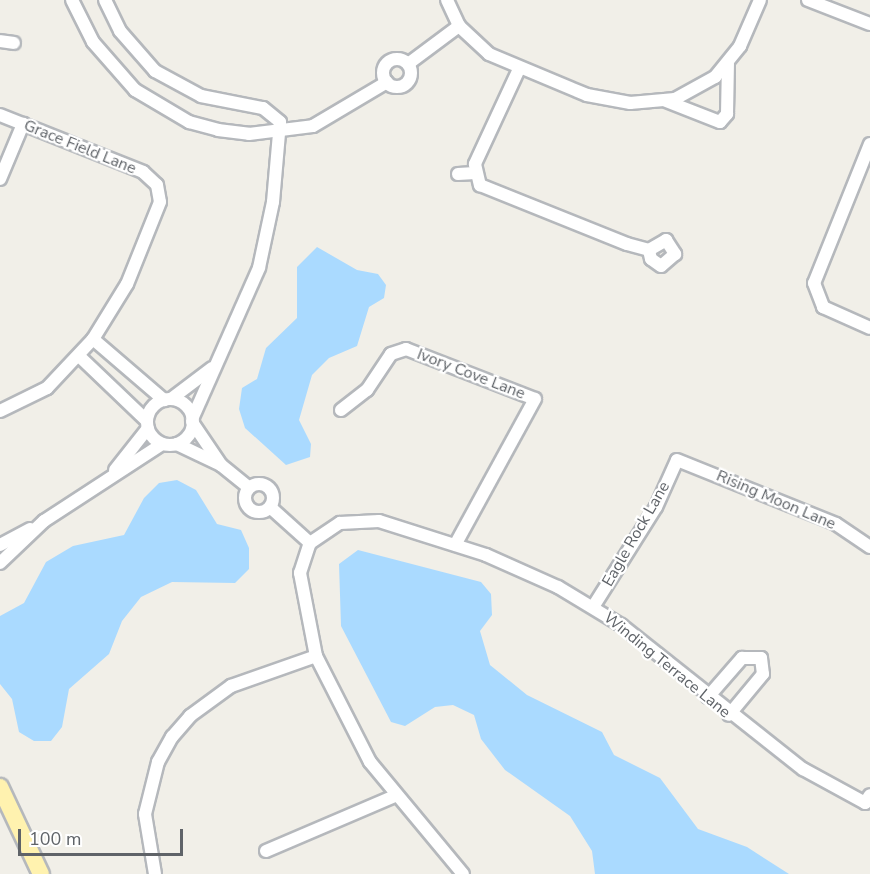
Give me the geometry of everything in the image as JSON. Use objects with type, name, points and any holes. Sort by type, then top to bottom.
[{"type":"main road","points":[[0,787],[41,874]]},
{"type":"street","points":[[72,0],[93,42],[114,70],[158,107],[218,130],[276,132],[313,126],[387,82],[407,83],[408,64]]},
{"type":"street","points":[[105,0],[120,31],[155,71],[201,96],[263,108],[280,122],[276,132],[268,235],[248,299],[215,365],[192,420],[189,434],[177,444]]},
{"type":"street","points":[[447,0],[459,26],[482,49],[519,69],[611,101],[665,101],[700,88],[728,64],[760,0]]},
{"type":"street","points":[[808,0],[870,24]]},
{"type":"street","points":[[387,82],[388,63],[408,64],[459,26]]},
{"type":"street","points":[[0,41],[14,43]]},
{"type":"street","points":[[665,101],[720,122],[727,114],[728,64]]},
{"type":"street","points":[[475,172],[519,69]]},
{"type":"street","name":"Grace Field Lane","points":[[0,115],[143,172],[157,185],[156,218],[127,284],[93,339]]},
{"type":"street","points":[[0,179],[23,124]]},
{"type":"street","points":[[869,150],[816,277],[816,298],[828,311],[870,328]]},
{"type":"street","points":[[458,174],[475,172]]},
{"type":"street","points":[[475,172],[489,192],[649,250]]},
{"type":"street","points":[[0,411],[47,388],[93,339],[167,399],[185,405],[221,465]]},
{"type":"street","name":"Ivory Cove Lane","points":[[341,410],[368,390],[391,354],[406,349],[535,399],[455,545]]},
{"type":"street","points":[[79,356],[147,425],[162,444]]},
{"type":"street","points":[[115,470],[147,425],[152,408],[215,365]]},
{"type":"street","points":[[0,545],[44,521],[115,470],[162,444],[177,444],[221,465],[249,488],[269,489],[270,507],[310,543],[300,586],[316,656],[348,727],[395,796],[463,874]]},
{"type":"street","name":"Rising Moon Lane","points":[[677,459],[836,524],[870,548]]},
{"type":"street","name":"Eagle Rock Lane","points":[[593,607],[656,507],[677,459]]},
{"type":"street","points":[[249,488],[246,502],[252,509],[270,507]]},
{"type":"street","name":"Winding Terrace Lane","points":[[310,543],[340,523],[364,519],[455,545],[521,569],[593,607],[729,715],[803,769],[868,799]]},
{"type":"street","points":[[0,563],[44,521]]},
{"type":"street","points":[[155,874],[145,814],[158,762],[172,737],[198,709],[231,686],[316,656]]},
{"type":"street","points":[[708,697],[742,658],[761,658],[763,674],[729,715]]},
{"type":"street","points":[[266,851],[365,814],[395,796]]},
{"type":"water","points":[[317,247],[357,270],[378,274],[386,285],[384,298],[369,307],[357,346],[329,358],[312,375],[299,420],[311,444],[310,457],[286,465],[245,428],[239,409],[242,388],[257,379],[266,348],[297,318],[297,267]]},
{"type":"water","points":[[177,480],[196,490],[217,524],[241,530],[249,548],[249,569],[235,583],[172,582],[141,597],[122,621],[109,654],[69,689],[62,727],[51,741],[34,741],[19,732],[12,699],[0,684],[0,616],[24,603],[46,562],[73,546],[124,535],[144,498],[159,483]]},
{"type":"water","points":[[358,550],[481,582],[491,594],[492,615],[480,631],[490,665],[527,695],[602,732],[614,755],[660,778],[698,829],[747,847],[789,874],[595,874],[592,851],[570,816],[505,770],[481,739],[474,715],[453,705],[435,707],[405,726],[391,722],[341,626],[339,564]]}]
